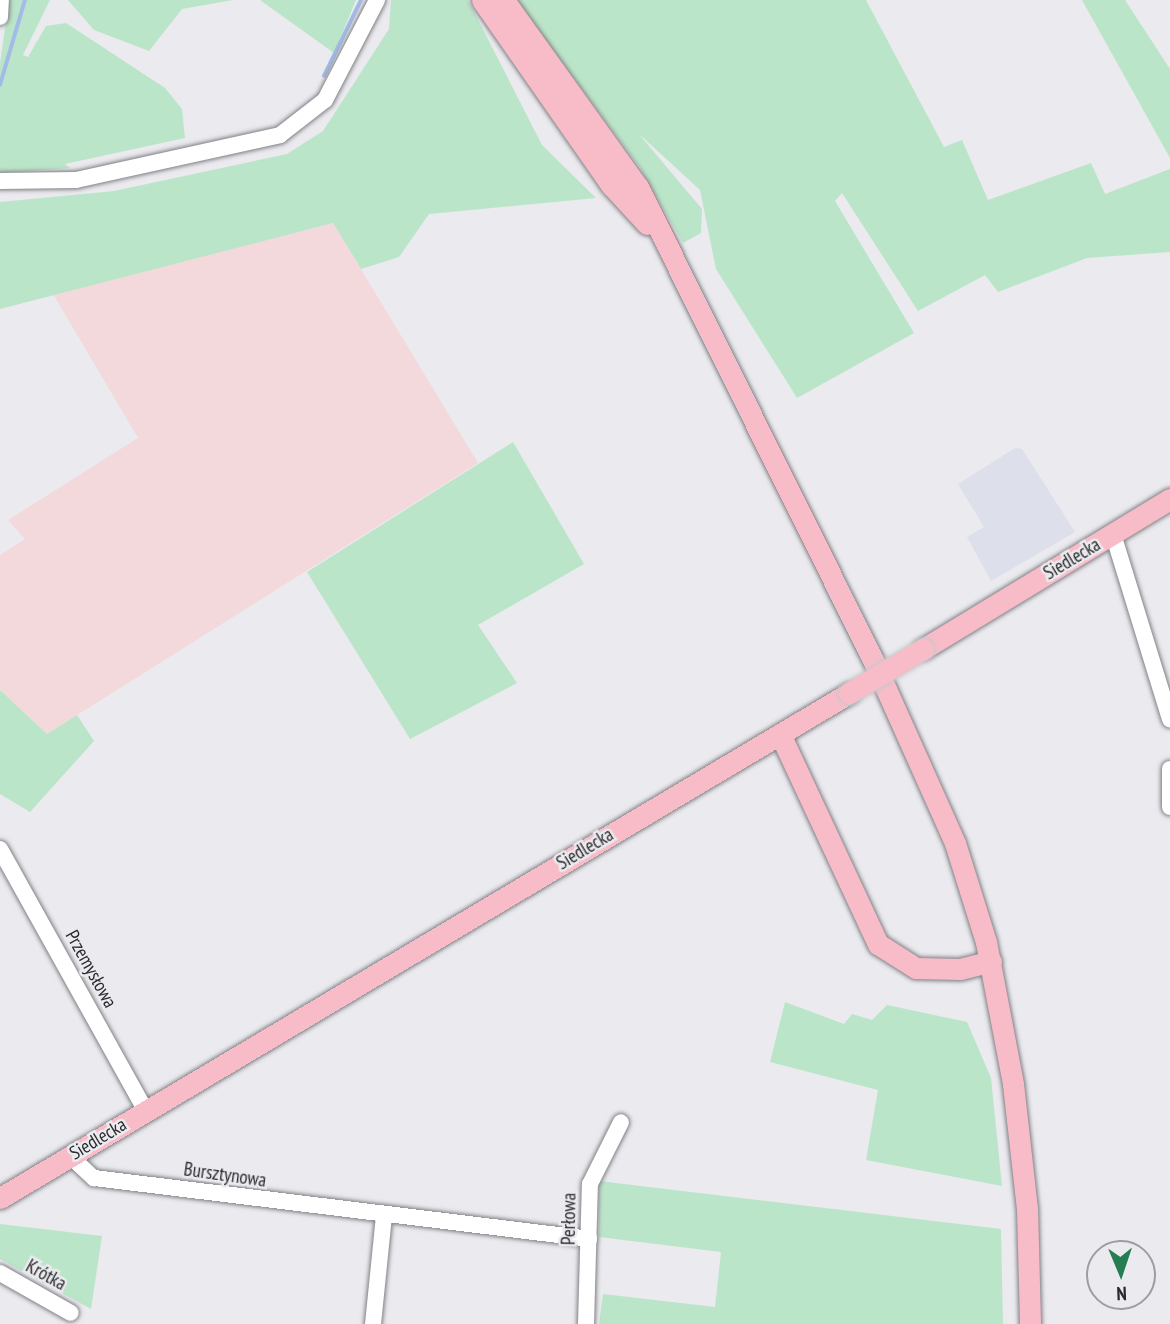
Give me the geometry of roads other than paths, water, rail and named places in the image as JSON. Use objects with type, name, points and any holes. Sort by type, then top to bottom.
[{"type":"main road","points":[[482,0],[611,185],[660,239]]},
{"type":"main road","points":[[504,0],[638,187],[660,239],[714,332],[901,718],[955,844],[991,961],[1020,1136],[1030,1324]]},
{"type":"main road","name":"Siedlecka","points":[[0,1198],[1170,499]]},
{"type":"main road","points":[[780,734],[878,944],[916,968],[960,969],[991,961]]},
{"type":"street","points":[[0,17],[1,0]]},
{"type":"street","points":[[0,181],[76,180],[280,135],[325,100],[377,0]]},
{"type":"street","points":[[1113,534],[1170,719]]},
{"type":"street","points":[[1170,769],[1170,807]]},
{"type":"street","name":"Przemysłowa","points":[[0,849],[146,1111]]},
{"type":"street","name":"Perłowa","points":[[586,1324],[590,1184],[621,1122]]},
{"type":"street","name":"Bursztynowa","points":[[70,1156],[94,1178],[589,1239]]},
{"type":"street","points":[[373,1324],[384,1215]]},
{"type":"street","name":"Krótka","points":[[0,1273],[71,1313]]},
{"type":"waterway","points":[[0,85],[25,0]]},
{"type":"waterway","points":[[324,76],[361,0]]}]
